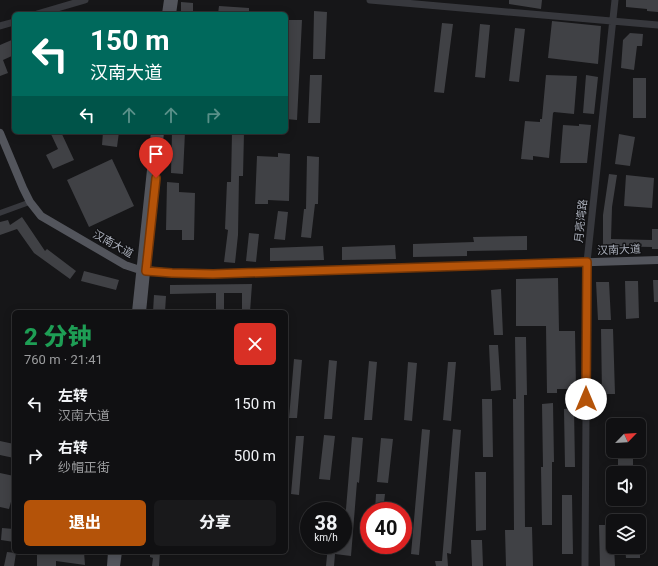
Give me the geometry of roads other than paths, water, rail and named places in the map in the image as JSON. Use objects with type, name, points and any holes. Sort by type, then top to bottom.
[{"type":"main road","points":[[166,12],[168,0]]},
{"type":"main road","points":[[172,12],[174,0]]},
{"type":"main road","name":"汉南大道","points":[[0,133],[30,202],[41,216],[125,265],[143,271],[213,274],[658,260]]},
{"type":"main road","points":[[142,310],[143,271],[155,134]]},
{"type":"main road","points":[[136,310],[143,271],[160,134]]},
{"type":"main road","points":[[110,566],[112,554]]},
{"type":"main road","points":[[116,566],[118,554]]},
{"type":"street","points":[[44,12],[85,0]]},
{"type":"street","points":[[370,0],[433,3],[658,25]]},
{"type":"street","name":"月亮湾路","points":[[585,566],[587,262],[615,0]]},
{"type":"street","points":[[0,26],[12,23]]},
{"type":"street","points":[[0,213],[30,202]]}]
